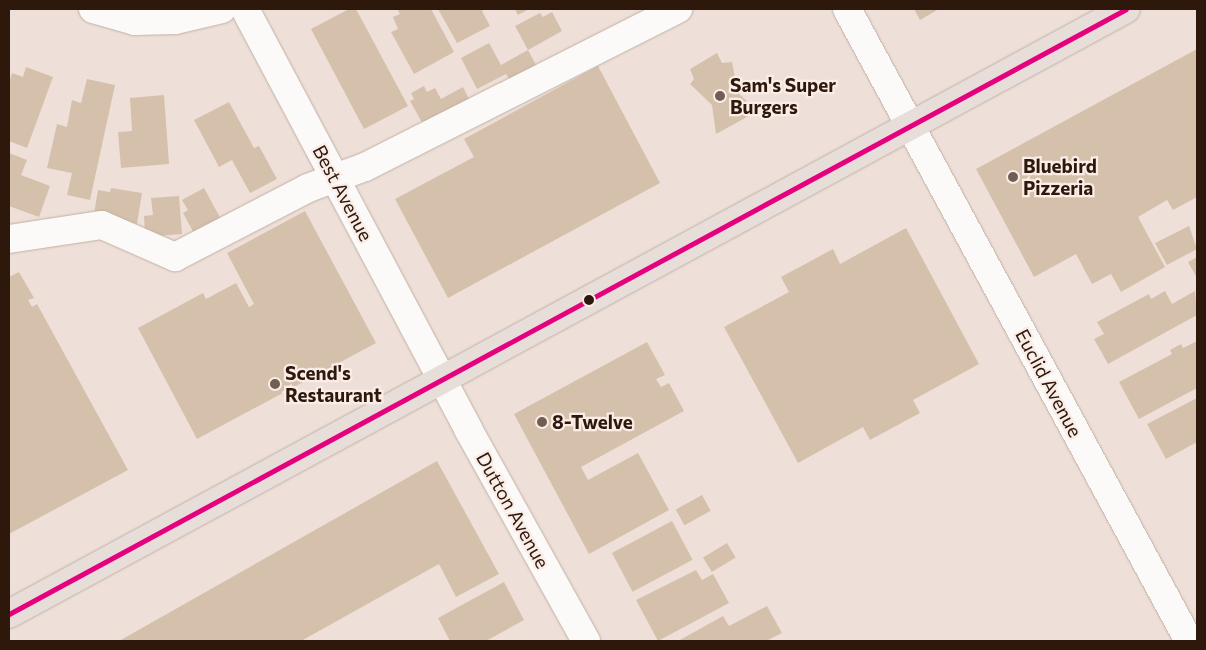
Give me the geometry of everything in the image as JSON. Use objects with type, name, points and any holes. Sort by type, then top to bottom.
[{"type":"main road","points":[[9,614],[442,378],[579,307],[1126,9]]},
{"type":"street","points":[[93,9],[135,21],[175,20],[222,9]]},
{"type":"street","name":"Best Avenue","points":[[245,9],[442,378]]},
{"type":"street","points":[[9,239],[102,225],[175,257],[308,188],[366,167],[678,9]]},
{"type":"street","name":"Euclid Avenue","points":[[847,9],[1189,641]]},
{"type":"street","name":"Dutton Avenue","points":[[442,378],[586,641]]},
{"type":"building","points":[[349,9],[356,9],[408,106],[364,129],[311,29]]},
{"type":"building","points":[[397,9],[431,9],[454,52],[414,74],[391,32],[398,29],[393,17],[400,14]]},
{"type":"building","points":[[438,9],[486,9],[482,11],[490,26],[457,43]]},
{"type":"building","points":[[515,9],[529,9],[518,15]]},
{"type":"building","points":[[914,9],[939,9],[920,20]]},
{"type":"building","points":[[552,12],[562,31],[528,50],[515,26],[540,13],[543,17]]},
{"type":"building","points":[[489,43],[501,65],[528,50],[536,65],[510,80],[506,74],[477,89],[461,58]]},
{"type":"building","points":[[1197,49],[1197,197],[1173,210],[1167,200],[1138,217],[1165,267],[1121,292],[1111,274],[1092,284],[1076,254],[1034,277],[976,169]]},
{"type":"building","points":[[717,53],[722,63],[732,62],[738,93],[758,111],[716,134],[712,105],[690,84],[694,79],[690,69]]},
{"type":"building","points":[[598,66],[660,183],[448,298],[395,199],[474,157],[464,139]]},
{"type":"building","points":[[26,67],[53,77],[27,148],[9,141],[9,83],[12,73],[23,77]]},
{"type":"building","points":[[87,79],[115,85],[90,200],[67,195],[72,173],[47,168],[57,124],[67,127],[72,100],[81,103]]},
{"type":"building","points":[[424,86],[427,92],[435,88],[441,99],[463,87],[470,101],[424,126],[410,101],[414,99],[411,93]]},
{"type":"building","points":[[164,95],[169,164],[121,168],[118,132],[132,131],[130,98]]},
{"type":"building","points":[[229,102],[254,148],[259,146],[277,179],[250,193],[232,160],[219,167],[194,120]]},
{"type":"building","points":[[9,153],[27,160],[21,175],[50,186],[39,217],[9,206]]},
{"type":"building","points":[[111,188],[142,193],[137,224],[94,214],[98,190],[110,192]]},
{"type":"building","points":[[204,188],[222,221],[195,235],[183,213],[188,210],[182,200]]},
{"type":"building","points":[[179,196],[182,234],[145,237],[144,216],[153,215],[151,198]]},
{"type":"building","points":[[305,211],[376,343],[197,439],[138,328],[203,293],[206,299],[236,283],[249,307],[254,304],[227,253]]},
{"type":"building","points":[[1189,226],[1197,249],[1167,265],[1155,243]]},
{"type":"building","points":[[906,228],[979,364],[913,400],[920,413],[870,440],[863,427],[798,463],[724,327],[789,292],[781,277],[833,249],[840,264]]},
{"type":"building","points":[[1197,257],[1197,278],[1188,262]]},
{"type":"building","points":[[19,272],[34,298],[28,300],[32,307],[37,304],[128,470],[9,534],[9,277]]},
{"type":"building","points":[[1165,291],[1172,304],[1195,291],[1197,315],[1108,364],[1094,339],[1104,334],[1097,322],[1149,294],[1151,299]]},
{"type":"building","points":[[1197,341],[1197,388],[1139,419],[1119,382],[1172,354],[1170,350],[1181,344],[1183,348]]},
{"type":"building","points":[[647,342],[665,375],[656,379],[661,387],[669,383],[684,411],[581,467],[588,480],[638,453],[669,510],[589,554],[514,414]]},
{"type":"building","points":[[1197,398],[1197,442],[1166,459],[1147,424]]},
{"type":"building","points":[[437,461],[499,574],[456,597],[439,564],[301,641],[119,641]]},
{"type":"building","points":[[702,495],[711,511],[684,525],[676,510]]},
{"type":"building","points":[[672,521],[693,560],[633,592],[612,553]]},
{"type":"building","points":[[727,543],[736,558],[712,572],[703,557]]},
{"type":"building","points":[[696,570],[702,580],[713,574],[729,603],[658,641],[636,600]]},
{"type":"building","points":[[504,582],[524,620],[486,641],[450,641],[438,618]]},
{"type":"building","points":[[767,606],[782,633],[766,641],[678,641],[723,616],[729,626]]},
{"type":"transit line","points":[[9,614],[1126,9]]},
{"type":"place","name":"Sam's Super Burgers","points":[[720,96]]},
{"type":"place","name":"Bluebird Pizzeria","points":[[1013,177]]},
{"type":"place","name":"Scend's Restaurant","points":[[275,384]]},
{"type":"place","name":"8-Twelve","points":[[542,422]]}]
